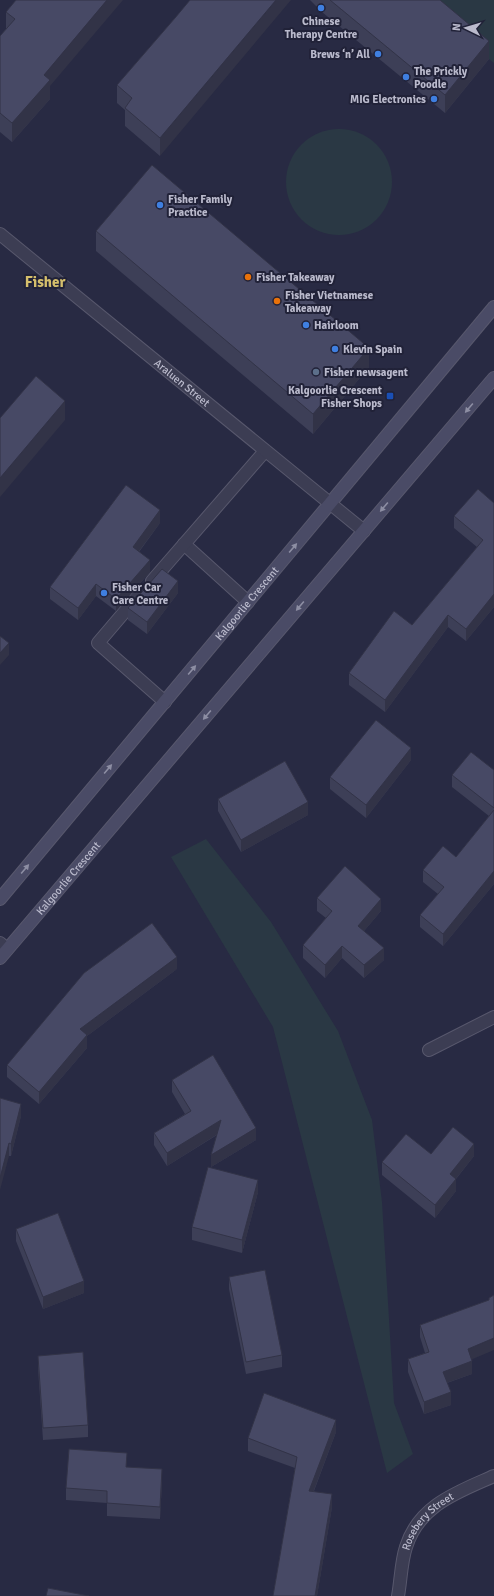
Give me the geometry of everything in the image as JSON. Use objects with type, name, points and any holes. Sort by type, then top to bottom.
[{"type":"street","name":"Araluen Street","points":[[0,234],[364,531]]},
{"type":"street","name":"Kalgoorlie Crescent","points":[[0,899],[494,307]]},
{"type":"street","name":"Kalgoorlie Crescent","points":[[2,950],[364,531],[494,378]]},
{"type":"street","points":[[165,702],[98,643],[265,451]]},
{"type":"street","points":[[184,544],[248,602]]},
{"type":"street","points":[[429,1050],[494,1017]]},
{"type":"street","name":"Rosebery Street","points":[[398,1596],[405,1548],[410,1534],[419,1521],[428,1510],[440,1501],[494,1476]]},
{"type":"shaded area","points":[[418,0],[494,0],[494,63],[489,59]]},
{"type":"shaded area","points":[[339,129],[359,133],[376,145],[388,162],[392,182],[388,202],[376,219],[359,231],[339,235],[319,231],[302,219],[290,202],[286,182],[290,162],[302,145],[319,133]]},
{"type":"shaded area","points":[[206,839],[271,922],[338,1031],[372,1120],[382,1202],[394,1403],[413,1454],[387,1473],[273,1027],[171,857]]},
{"type":"building","points":[[16,0],[107,0],[44,75],[50,80],[12,123],[0,113],[0,36],[15,19],[6,12]]},
{"type":"building","points":[[190,0],[276,0],[160,138],[125,108],[132,98],[117,85]]},
{"type":"building","points":[[330,0],[440,0],[489,41],[445,95]]},
{"type":"building","points":[[152,165],[369,348],[313,414],[96,231]]},
{"type":"building","points":[[36,376],[65,401],[0,478],[0,418]]},
{"type":"building","points":[[126,485],[160,510],[133,547],[150,560],[116,599],[96,584],[78,608],[50,587]]},
{"type":"building","points":[[478,489],[494,503],[494,594],[466,629],[448,615],[385,700],[349,673],[394,611],[412,625],[483,540],[454,516]]},
{"type":"building","points":[[162,569],[178,581],[147,622],[128,608]]},
{"type":"building","points":[[0,636],[9,643],[0,653]]},
{"type":"building","points":[[376,720],[411,748],[366,805],[330,777]]},
{"type":"building","points":[[471,752],[494,770],[494,808],[452,775]]},
{"type":"building","points":[[285,761],[308,802],[241,840],[218,799]]},
{"type":"building","points":[[494,810],[494,871],[443,934],[420,915],[444,887],[423,870],[443,846],[456,857]]},
{"type":"building","points":[[345,866],[381,899],[358,926],[384,948],[364,965],[342,946],[325,965],[303,945],[332,911],[317,898]]},
{"type":"building","points":[[152,923],[177,957],[80,1029],[87,1035],[39,1092],[7,1065],[84,973]]},
{"type":"building","points":[[213,1055],[256,1128],[211,1155],[221,1120],[167,1153],[154,1133],[191,1111],[172,1080]]},
{"type":"building","points":[[0,1098],[21,1104],[11,1144],[9,1143],[0,1178]]},
{"type":"building","points":[[453,1127],[474,1144],[450,1174],[456,1179],[435,1205],[382,1162],[406,1134],[431,1154]]},
{"type":"building","points":[[208,1167],[258,1180],[242,1240],[192,1227]]},
{"type":"building","points":[[58,1213],[84,1281],[43,1297],[16,1229]]},
{"type":"building","points":[[265,1270],[282,1355],[246,1362],[229,1277]]},
{"type":"building","points":[[494,1295],[494,1338],[468,1349],[472,1361],[443,1372],[451,1392],[424,1402],[408,1359],[429,1352],[420,1325],[489,1300],[489,1298]]},
{"type":"building","points":[[83,1352],[88,1425],[43,1428],[38,1356]]},
{"type":"building","points":[[264,1393],[336,1420],[309,1491],[332,1494],[315,1596],[273,1596],[297,1457],[248,1438]]},
{"type":"building","points":[[69,1449],[127,1453],[126,1467],[162,1469],[160,1507],[107,1503],[107,1491],[66,1488]]},
{"type":"building","points":[[48,1588],[89,1596],[46,1596]]},
{"type":"place","name":"Chinese Therapy Centre","points":[[321,8]]},
{"type":"place","name":"Brews ‘n’ All","points":[[378,54]]},
{"type":"place","name":"The Prickly Poodle","points":[[406,77]]},
{"type":"place","name":"MIG Electronics","points":[[434,99]]},
{"type":"place","name":"Fisher Family Practice","points":[[160,205]]},
{"type":"place","name":"Fisher Takeaway","points":[[248,277]]},
{"type":"place","name":"Fisher Vietnamese Takeaway","points":[[277,301]]},
{"type":"place","name":"Hairloom","points":[[306,325]]},
{"type":"place","name":"Klevin Spain","points":[[335,349]]},
{"type":"place","name":"Fisher newsagent","points":[[316,372]]},
{"type":"place","name":"Kalgoorlie Crescent Fisher Shops","points":[[390,396]]},
{"type":"place","name":"Fisher Car Care Centre","points":[[104,593]]},
{"type":"district","name":"Fisher","points":[[45,282]]}]
